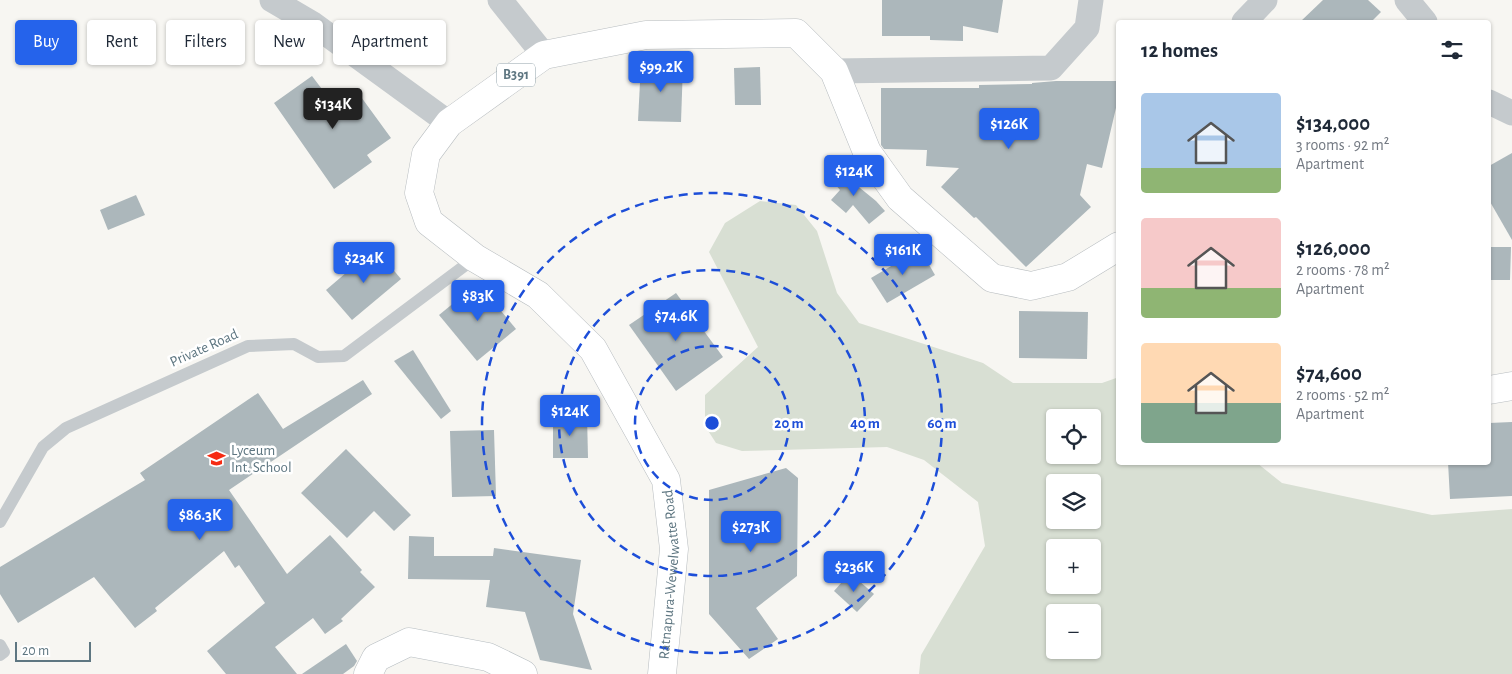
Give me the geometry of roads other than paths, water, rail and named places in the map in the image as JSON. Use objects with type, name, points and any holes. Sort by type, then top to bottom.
[{"type":"main road","name":"Ratnapura-Wewelwatte Road","points":[[662,674],[674,549],[666,480],[593,349],[538,295],[475,258],[429,222],[419,193],[426,154],[449,123],[544,55],[646,35],[796,33],[834,71],[867,152],[900,198],[992,278],[1031,286],[1068,277],[1116,248]]},
{"type":"main road","points":[[1491,390],[1512,386]]},
{"type":"main road","points":[[368,674],[376,658],[409,642],[488,657],[523,674]]},
{"type":"street","points":[[272,0],[313,24],[449,123]]},
{"type":"street","points":[[500,0],[544,55]]},
{"type":"street","points":[[834,71],[1051,68],[1087,28],[1091,0]]},
{"type":"street","points":[[1246,20],[1265,0]]},
{"type":"street","points":[[1407,0],[1423,20]]},
{"type":"street","points":[[1491,103],[1512,113]]},
{"type":"lane","name":"Private Road","points":[[0,522],[43,447],[66,428],[248,346],[294,344],[318,357],[344,356],[475,258]]},
{"type":"lane","points":[[0,645],[4,652],[0,655]]},
{"type":"place","name":"Lyceum Int. School","points":[[217,459]]}]
